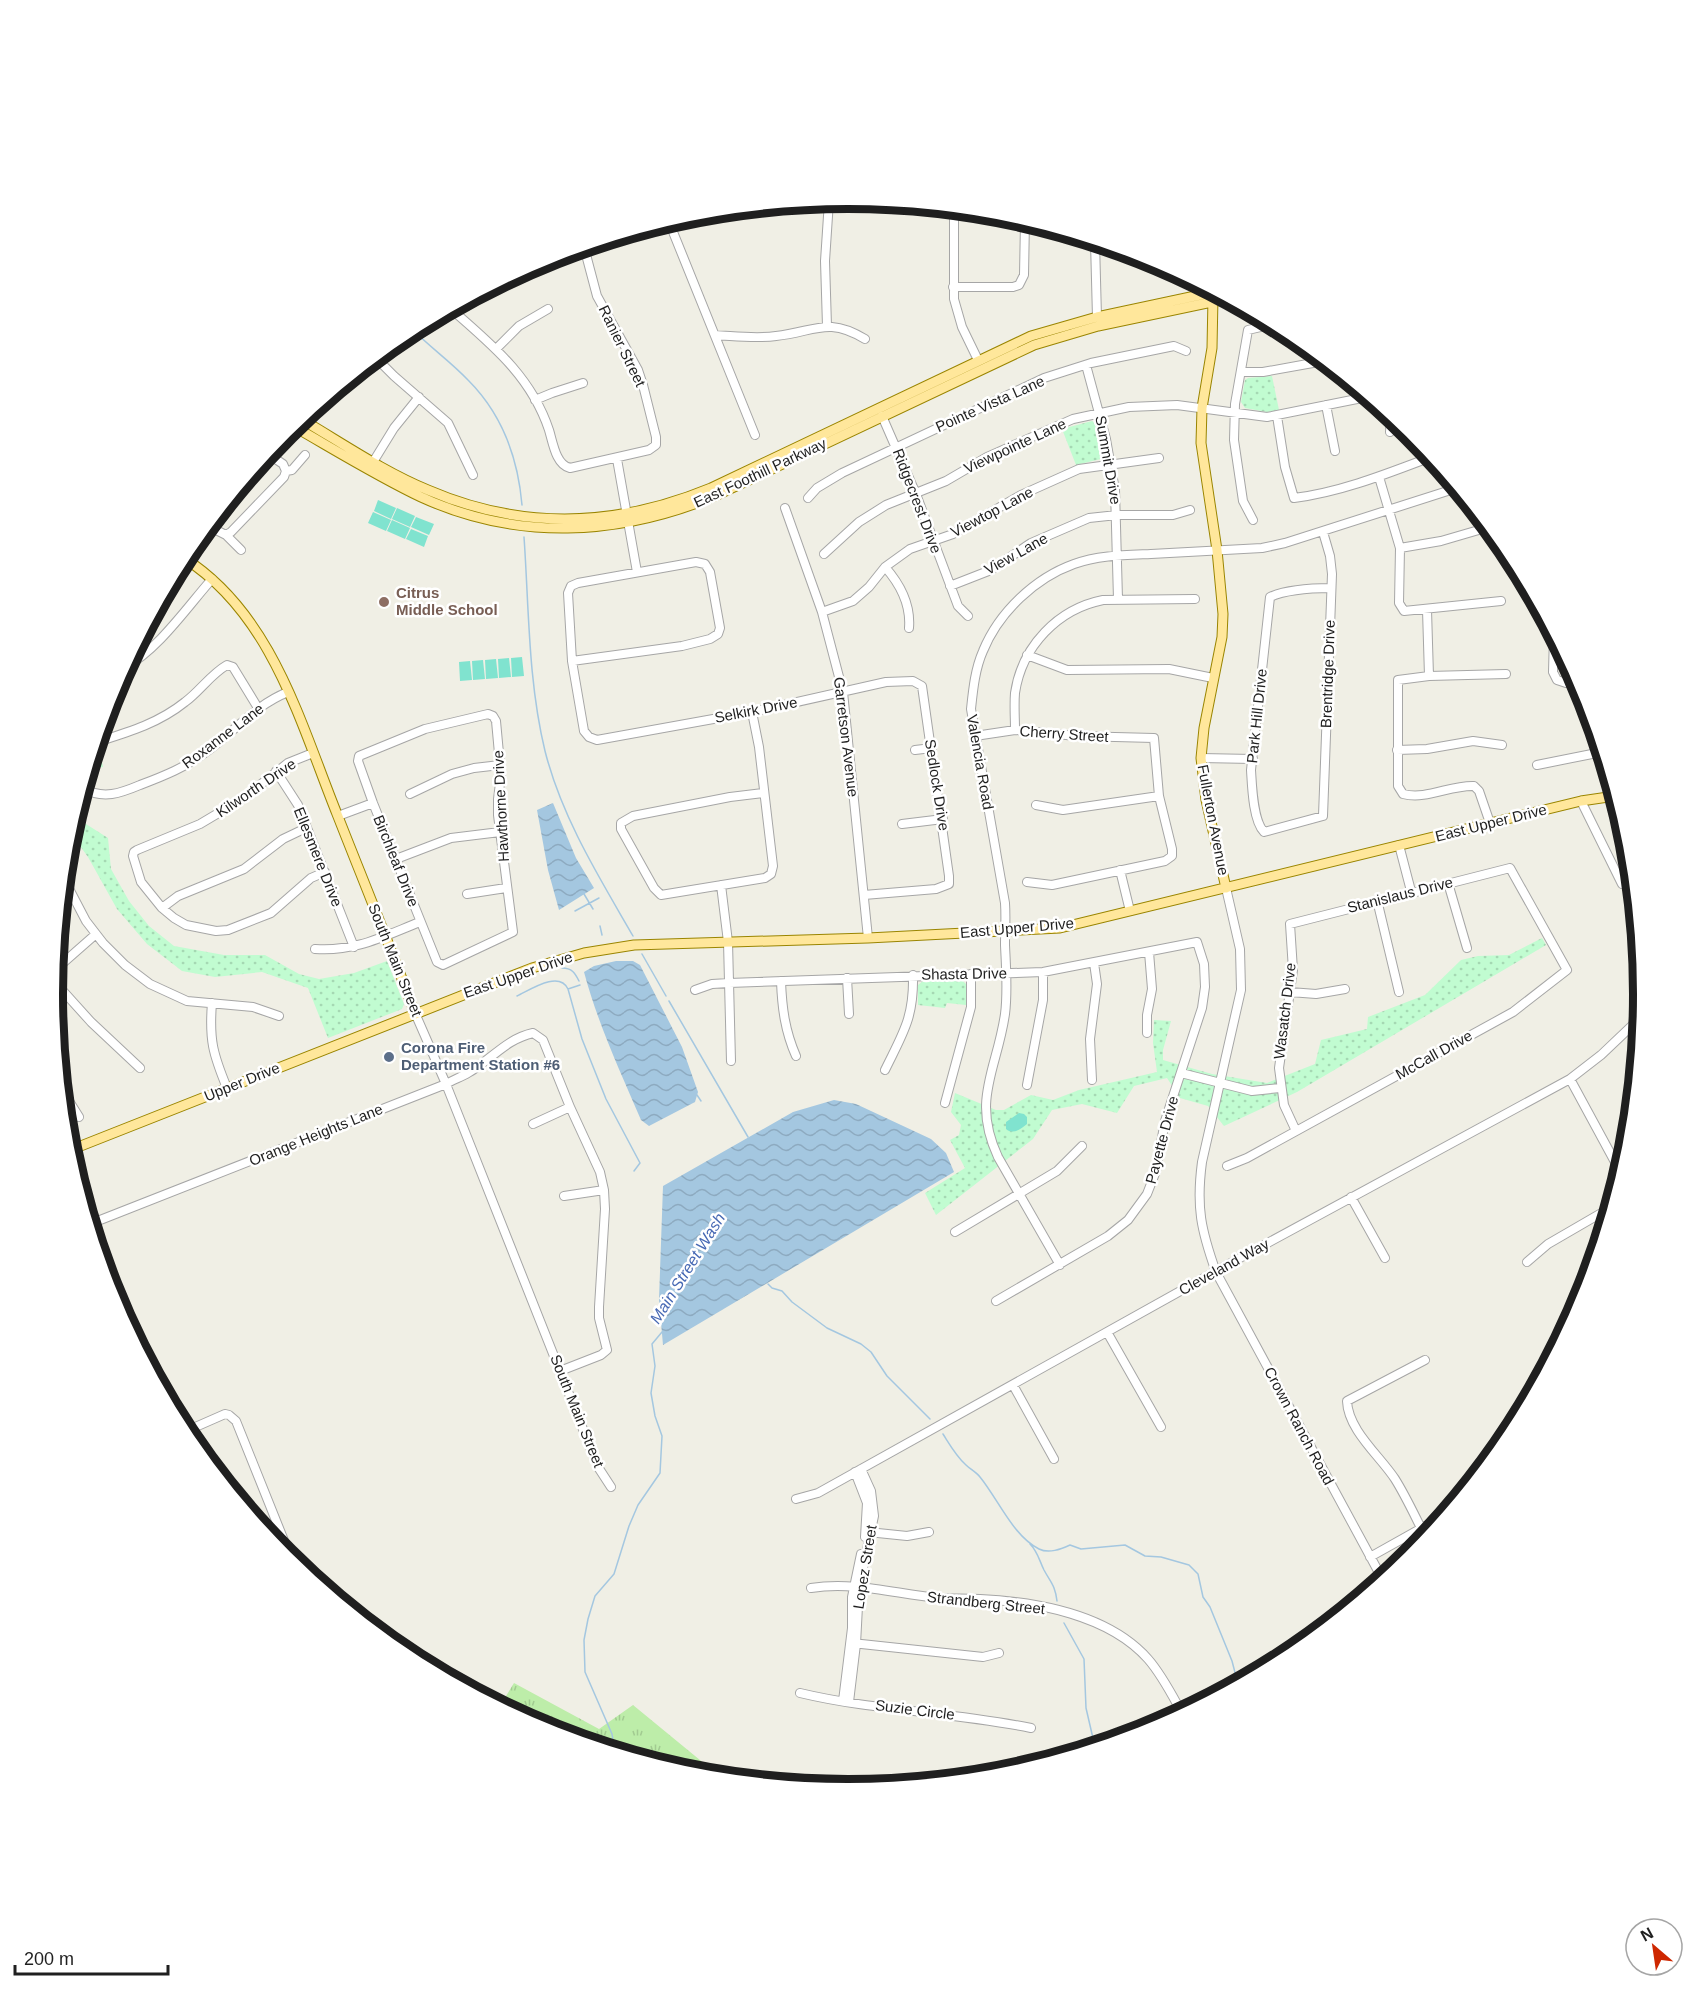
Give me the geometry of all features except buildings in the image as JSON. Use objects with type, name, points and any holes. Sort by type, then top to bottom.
[{"type":"main road","name":"East Foothill Parkway","points":[[627,519],[711,488],[1031,336],[1097,317],[1206,296]]},
{"type":"main road","name":"East Foothill Parkway","points":[[309,424],[423,498],[488,519],[516,525],[567,528],[660,516],[715,496],[1008,355],[1051,339],[1207,297]]},
{"type":"main road","name":"Fullerton Avenue","points":[[1213,300],[1212,348],[1202,408],[1201,443],[1217,550],[1223,614],[1201,758],[1206,800],[1226,888]]},
{"type":"main road","name":"East Foothill Parkway","points":[[302,430],[371,465]]},
{"type":"main road","name":"South Main Street","points":[[192,564],[212,579],[244,613],[265,643],[288,692],[415,1013]]},
{"type":"main road","name":"East Upper Drive","points":[[415,1013],[532,968],[584,953],[633,945],[868,938],[1060,928],[1581,801],[1607,797]]},
{"type":"main road","name":"Upper Drive","points":[[78,1147],[415,1013]]},
{"type":"street","points":[[827,326],[825,261],[828,210]]},
{"type":"street","points":[[954,217],[953,287],[957,312],[978,360]]},
{"type":"street","points":[[672,230],[755,435]]},
{"type":"street","points":[[953,287],[1013,287],[1019,285],[1024,275],[1025,230]]},
{"type":"street","points":[[1095,250],[1097,317]]},
{"type":"street","name":"Ranier Street","points":[[586,255],[597,296],[629,353],[640,378],[657,445],[649,450],[617,459]]},
{"type":"street","points":[[496,348],[519,326],[548,309]]},
{"type":"street","points":[[457,314],[496,348],[519,373],[548,426],[564,467],[570,468],[617,459],[636,572]]},
{"type":"street","points":[[715,335],[758,338],[827,326],[848,329],[866,339]]},
{"type":"street","points":[[1253,520],[1243,501],[1234,440],[1234,412],[1248,330],[1260,327]]},
{"type":"street","name":"Pointe Vista Lane","points":[[808,498],[817,488],[842,473],[1035,382],[1086,365],[1174,346],[1186,351]]},
{"type":"street","points":[[1242,372],[1263,372],[1313,363]]},
{"type":"street","points":[[382,364],[448,423],[473,475]]},
{"type":"street","name":"Summit Drive","points":[[1086,365],[1100,413],[1111,464],[1117,515],[1118,600]]},
{"type":"street","points":[[535,400],[583,383]]},
{"type":"street","points":[[371,465],[394,428],[419,397]]},
{"type":"street","name":"Viewpointe Lane","points":[[824,554],[859,522],[886,506],[946,481],[987,457],[1073,419],[1147,405],[1177,405],[1268,417],[1359,399]]},
{"type":"street","points":[[1326,405],[1335,451]]},
{"type":"street","name":"Ridgecrest Drive","points":[[882,416],[916,494],[958,606],[969,616]]},
{"type":"street","points":[[1277,416],[1285,467],[1294,498],[1317,495],[1379,477],[1423,460]]},
{"type":"street","points":[[1390,427],[1390,432]]},
{"type":"street","points":[[286,471],[292,470],[305,456]]},
{"type":"street","name":"Viewtop Lane","points":[[822,612],[853,601],[869,587],[885,567],[910,549],[971,525],[1001,504],[1079,469],[1159,458]]},
{"type":"street","points":[[226,535],[284,477],[286,471],[283,464],[275,459]]},
{"type":"street","points":[[1379,477],[1400,548],[1399,603],[1404,611],[1501,601]]},
{"type":"street","name":"Valencia Road","points":[[1060,1265],[992,1144],[986,1118],[987,1087],[1007,999],[1005,903],[971,709],[973,684],[983,651],[999,622],[1020,598],[1042,580],[1074,564],[1117,556],[1262,548],[1323,532],[1449,491]]},
{"type":"street","name":"Garretson Avenue","points":[[784,508],[822,612],[843,692],[868,938]]},
{"type":"street","name":"View Lane","points":[[950,586],[991,570],[1031,543],[1089,518],[1117,515],[1173,515],[1190,510]]},
{"type":"street","points":[[215,530],[226,535],[241,550]]},
{"type":"street","points":[[1400,548],[1441,541],[1480,530]]},
{"type":"street","name":"Brentridge Drive","points":[[1264,832],[1323,816],[1331,588],[1330,556],[1323,532]]},
{"type":"street","points":[[696,562],[705,564],[710,572],[720,628],[718,634],[710,639],[682,646],[572,661],[568,593],[571,586],[636,572],[696,562]]},
{"type":"street","points":[[885,567],[898,583],[910,614],[909,627]]},
{"type":"street","points":[[138,660],[152,648],[212,579]]},
{"type":"street","name":"Park Hill Drive","points":[[1264,832],[1259,827],[1252,791],[1252,759],[1270,597],[1310,588],[1331,588]]},
{"type":"street","points":[[1015,730],[1015,694],[1027,655],[1045,630],[1066,614],[1089,603],[1195,598]]},
{"type":"street","points":[[1427,609],[1429,676]]},
{"type":"street","points":[[1554,651],[1553,672],[1557,680],[1568,682]]},
{"type":"street","points":[[1027,655],[1067,670],[1169,669],[1213,678]]},
{"type":"street","name":"Selkirk Drive","points":[[572,661],[584,730],[589,737],[597,740],[752,712],[886,682],[913,681],[922,686]]},
{"type":"street","points":[[106,739],[140,729],[165,716],[186,702],[227,665],[233,667],[258,708]]},
{"type":"street","points":[[1490,823],[1479,791],[1474,786],[1413,796],[1403,794],[1398,786],[1398,680],[1429,676],[1506,674]]},
{"type":"street","name":"Sedlock Drive","points":[[864,895],[936,890],[949,885],[950,876],[943,819],[922,686]]},
{"type":"street","name":"Roxanne Lane","points":[[90,791],[103,795],[116,794],[179,769],[208,751],[258,708],[288,692]]},
{"type":"street","points":[[752,712],[759,747],[773,866],[771,874],[765,878],[661,895],[654,888],[622,835],[621,823],[633,816],[730,797],[764,793]]},
{"type":"street","name":"Hawthorne Drive","points":[[359,756],[445,723],[488,714],[496,720],[501,775],[498,799],[500,832],[513,932],[443,965],[440,964]]},
{"type":"street","name":"Cherry Street","points":[[975,736],[1015,730],[1076,736],[1154,738],[1159,796]]},
{"type":"street","points":[[1397,750],[1427,749],[1473,741],[1502,745]]},
{"type":"street","points":[[915,750],[932,748]]},
{"type":"street","points":[[1537,765],[1594,752]]},
{"type":"street","name":"Kilworth Drive","points":[[162,908],[141,882],[134,852],[223,812],[288,763],[312,753]]},
{"type":"street","name":"Birchleaf Drive","points":[[359,756],[358,761],[373,802],[420,922],[437,962],[440,964]]},
{"type":"street","points":[[1201,758],[1252,759]]},
{"type":"street","points":[[410,794],[452,774],[474,768],[500,765]]},
{"type":"street","name":"Ellesmere Drive","points":[[276,771],[298,805],[354,947]]},
{"type":"street","points":[[1027,882],[1052,885],[1165,861],[1172,856],[1159,796],[1063,810],[1036,805]]},
{"type":"street","points":[[1581,801],[1622,884]]},
{"type":"street","points":[[338,816],[373,802]]},
{"type":"street","points":[[902,824],[943,819]]},
{"type":"street","points":[[306,828],[283,839],[244,869],[178,896],[162,908],[174,918],[192,927],[216,931],[228,930],[271,913],[302,884],[325,872]]},
{"type":"street","points":[[396,859],[451,838],[500,832]]},
{"type":"street","points":[[1399,845],[1411,891]]},
{"type":"street","name":"Stanislaus Drive","points":[[1290,924],[1411,891],[1510,868],[1567,970]]},
{"type":"street","points":[[1120,870],[1131,911]]},
{"type":"street","points":[[1448,883],[1467,948]]},
{"type":"street","points":[[722,885],[728,942],[732,1061]]},
{"type":"street","points":[[467,894],[506,888]]},
{"type":"street","name":"Fullerton Avenue","points":[[1216,1272],[1202,1228],[1198,1190],[1202,1162],[1241,990],[1240,949],[1226,888]]},
{"type":"street","points":[[70,891],[86,921],[96,934],[125,965],[150,984],[187,1001],[253,1007],[279,1016]]},
{"type":"street","points":[[1377,900],[1399,992]]},
{"type":"street","points":[[315,949],[334,950],[354,947],[420,922]]},
{"type":"street","name":"Wasatch Drive","points":[[1290,924],[1293,970],[1280,1048],[1280,1088],[1284,1105],[1296,1131]]},
{"type":"street","points":[[64,962],[96,934]]},
{"type":"street","name":"Shasta Drive","points":[[695,990],[712,984],[729,983],[1043,972],[1197,942]]},
{"type":"street","name":"Payette Drive","points":[[996,1301],[1115,1231],[1128,1220],[1147,1194],[1156,1171],[1165,1121],[1202,1008],[1205,987],[1204,964],[1197,942]]},
{"type":"street","points":[[1147,1033],[1147,1015],[1152,989],[1149,952]]},
{"type":"street","points":[[1092,1080],[1090,1039],[1097,984],[1094,963]]},
{"type":"street","name":"McCall Drive","points":[[1227,1166],[1247,1158],[1513,1012],[1567,970]]},
{"type":"street","points":[[1027,1085],[1043,1000],[1043,972]]},
{"type":"street","points":[[945,1103],[970,1007],[971,974]]},
{"type":"street","points":[[885,1070],[910,1016],[913,975]]},
{"type":"street","points":[[847,978],[849,1014]]},
{"type":"street","points":[[781,981],[787,1036],[796,1056]]},
{"type":"street","points":[[1290,992],[1316,994],[1345,989]]},
{"type":"street","points":[[63,991],[91,1022],[140,1068]]},
{"type":"street","points":[[212,1003],[210,1031],[212,1046],[227,1088]]},
{"type":"street","name":"South Main Street","points":[[415,1013],[446,1083],[598,1467],[611,1487]]},
{"type":"street","name":"Cleveland Way","points":[[796,1499],[818,1493],[1351,1197],[1570,1079],[1601,1055],[1632,1026]]},
{"type":"street","name":"Orange Heights Lane","points":[[97,1221],[469,1073],[504,1045],[520,1036],[533,1033],[543,1040],[570,1107]]},
{"type":"street","points":[[1181,1073],[1252,1091],[1280,1088]]},
{"type":"street","points":[[1570,1079],[1615,1161]]},
{"type":"street","points":[[71,1105],[79,1117]]},
{"type":"street","points":[[533,1124],[570,1107],[600,1172],[604,1190],[599,1318],[607,1350],[601,1355],[560,1371]]},
{"type":"street","points":[[955,1232],[1057,1171],[1082,1146]]},
{"type":"street","points":[[564,1196],[604,1190]]},
{"type":"street","points":[[1351,1197],[1385,1258]]},
{"type":"street","points":[[1527,1262],[1548,1244],[1601,1213]]},
{"type":"street","name":"Crown Ranch Road","points":[[1216,1272],[1379,1573]]},
{"type":"street","points":[[1107,1332],[1161,1427]]},
{"type":"street","points":[[1421,1528],[1394,1478],[1372,1451],[1348,1412],[1347,1401],[1425,1360]]},
{"type":"street","points":[[1012,1384],[1054,1459]]},
{"type":"street","points":[[193,1428],[225,1414],[233,1417],[284,1540]]},
{"type":"street","name":"Lopez Street","points":[[846,1702],[853,1643],[856,1586],[869,1532],[867,1503],[858,1471]]},
{"type":"street","points":[[1370,1557],[1426,1526]]},
{"type":"street","points":[[869,1532],[908,1536],[929,1532]]},
{"type":"street","name":"Strandberg Street","points":[[812,1588],[829,1585],[856,1586],[940,1598],[982,1599],[1082,1617],[1108,1627],[1127,1639],[1149,1660],[1178,1707]]},
{"type":"street","points":[[853,1643],[983,1657],[999,1653]]},
{"type":"street","name":"Suzie Circle","points":[[800,1692],[846,1702],[986,1718],[1031,1728]]},
{"type":"green space","points":[[1272,376],[1279,410],[1267,412],[1245,408],[1241,402],[1245,380]]},
{"type":"green space","points":[[1092,421],[1097,424],[1103,454],[1101,459],[1076,465],[1062,429]]},
{"type":"green space","points":[[101,756],[103,767],[97,768]]},
{"type":"green space","points":[[83,822],[108,838],[111,869],[129,901],[149,926],[174,946],[224,955],[265,955],[299,974],[319,979],[354,973],[387,961],[404,1004],[402,1009],[328,1038],[308,988],[262,972],[215,977],[182,971],[147,944],[117,909],[78,843]]},
{"type":"green space","points":[[1542,938],[1546,945],[1297,1092],[1224,1126],[1208,1106],[1180,1098],[1167,1078],[1134,1086],[1117,1113],[1082,1104],[1052,1110],[1033,1139],[936,1215],[925,1193],[965,1168],[950,1140],[959,1135],[961,1125],[951,1112],[955,1093],[996,1110],[1004,1110],[1031,1095],[1053,1100],[1079,1090],[1157,1072],[1153,1043],[1154,1020],[1171,1021],[1163,1050],[1163,1060],[1212,1074],[1267,1083],[1315,1064],[1321,1040],[1367,1029],[1368,1017],[1425,995],[1461,960],[1478,956],[1509,955]]},
{"type":"green space","points":[[962,980],[967,985],[966,1005],[947,1003],[945,1008],[918,1005],[918,985],[923,981]]},
{"type":"green space","points":[[514,1683],[599,1729],[633,1705],[709,1766],[645,1753],[596,1738],[504,1700]]},
{"type":"shaded area","points":[[378,500],[396,508],[391,519],[374,511]]},
{"type":"shaded area","points":[[397,508],[415,516],[410,527],[392,519]]},
{"type":"shaded area","points":[[373,512],[391,520],[386,531],[368,523]]},
{"type":"shaded area","points":[[416,517],[434,524],[429,535],[411,527]]},
{"type":"shaded area","points":[[392,520],[410,528],[405,539],[387,531]]},
{"type":"shaded area","points":[[411,529],[428,536],[424,547],[406,539]]},
{"type":"shaded area","points":[[522,657],[524,676],[512,677],[511,658]]},
{"type":"shaded area","points":[[509,658],[511,677],[499,678],[498,659]]},
{"type":"shaded area","points":[[496,659],[498,678],[486,679],[485,660]]},
{"type":"shaded area","points":[[483,660],[485,679],[473,680],[472,661]]},
{"type":"shaded area","points":[[470,661],[472,680],[460,681],[459,662]]},
{"type":"shaded area","points":[[1019,1113],[1027,1117],[1027,1124],[1014,1131],[1006,1129],[1006,1122]]},
{"type":"water","points":[[553,803],[576,858],[594,888],[559,910],[548,870],[537,810]]},
{"type":"water","points":[[616,961],[633,961],[640,965],[682,1047],[698,1092],[695,1102],[649,1126],[641,1120],[617,1065],[584,972],[594,966]]},
{"type":"water","points":[[834,1100],[856,1104],[931,1139],[946,1153],[954,1172],[663,1345],[659,1300],[663,1186],[793,1112]]},
{"type":"waterway","points":[[421,337],[461,373],[490,407],[512,454],[517,470],[522,505]]},
{"type":"waterway","points":[[524,537],[532,671],[545,751],[552,776],[571,823],[633,936]]},
{"type":"waterway","points":[[584,894],[593,909]]},
{"type":"waterway","points":[[575,911],[599,898]]},
{"type":"waterway","points":[[600,926],[602,935]]},
{"type":"waterway","points":[[642,954],[666,996]]},
{"type":"waterway","points":[[562,968],[573,972],[579,981]]},
{"type":"waterway","points":[[517,996],[551,981],[558,981],[568,989],[580,985]]},
{"type":"waterway","points":[[568,989],[582,1039],[606,1099],[640,1163],[634,1171]]},
{"type":"waterway","points":[[669,1001],[748,1137]]},
{"type":"waterway","points":[[697,1095],[701,1101]]},
{"type":"waterway","points":[[768,1284],[782,1291],[792,1302],[827,1328],[861,1344],[871,1352],[887,1376],[930,1419]]},
{"type":"waterway","name":"Main Street Wash","points":[[614,1743],[612,1734],[585,1672],[584,1640],[595,1596],[614,1574],[638,1505],[660,1473],[662,1436],[655,1416],[651,1393],[655,1366],[652,1344],[662,1332]]},
{"type":"waterway","points":[[943,1434],[959,1458],[987,1486],[1021,1535],[1039,1549],[1051,1551],[1070,1545],[1081,1549],[1125,1545],[1145,1556],[1161,1557],[1189,1565],[1198,1574],[1203,1597],[1210,1607],[1236,1676]]},
{"type":"waterway","points":[[1030,1544],[1052,1584],[1057,1601]]},
{"type":"waterway","points":[[1064,1623],[1084,1659],[1086,1708],[1093,1740]]},
{"type":"place","name":"Citrus Middle School","points":[[384,602]]},
{"type":"place","name":"Corona Fire Department Station #6","points":[[389,1057]]}]
